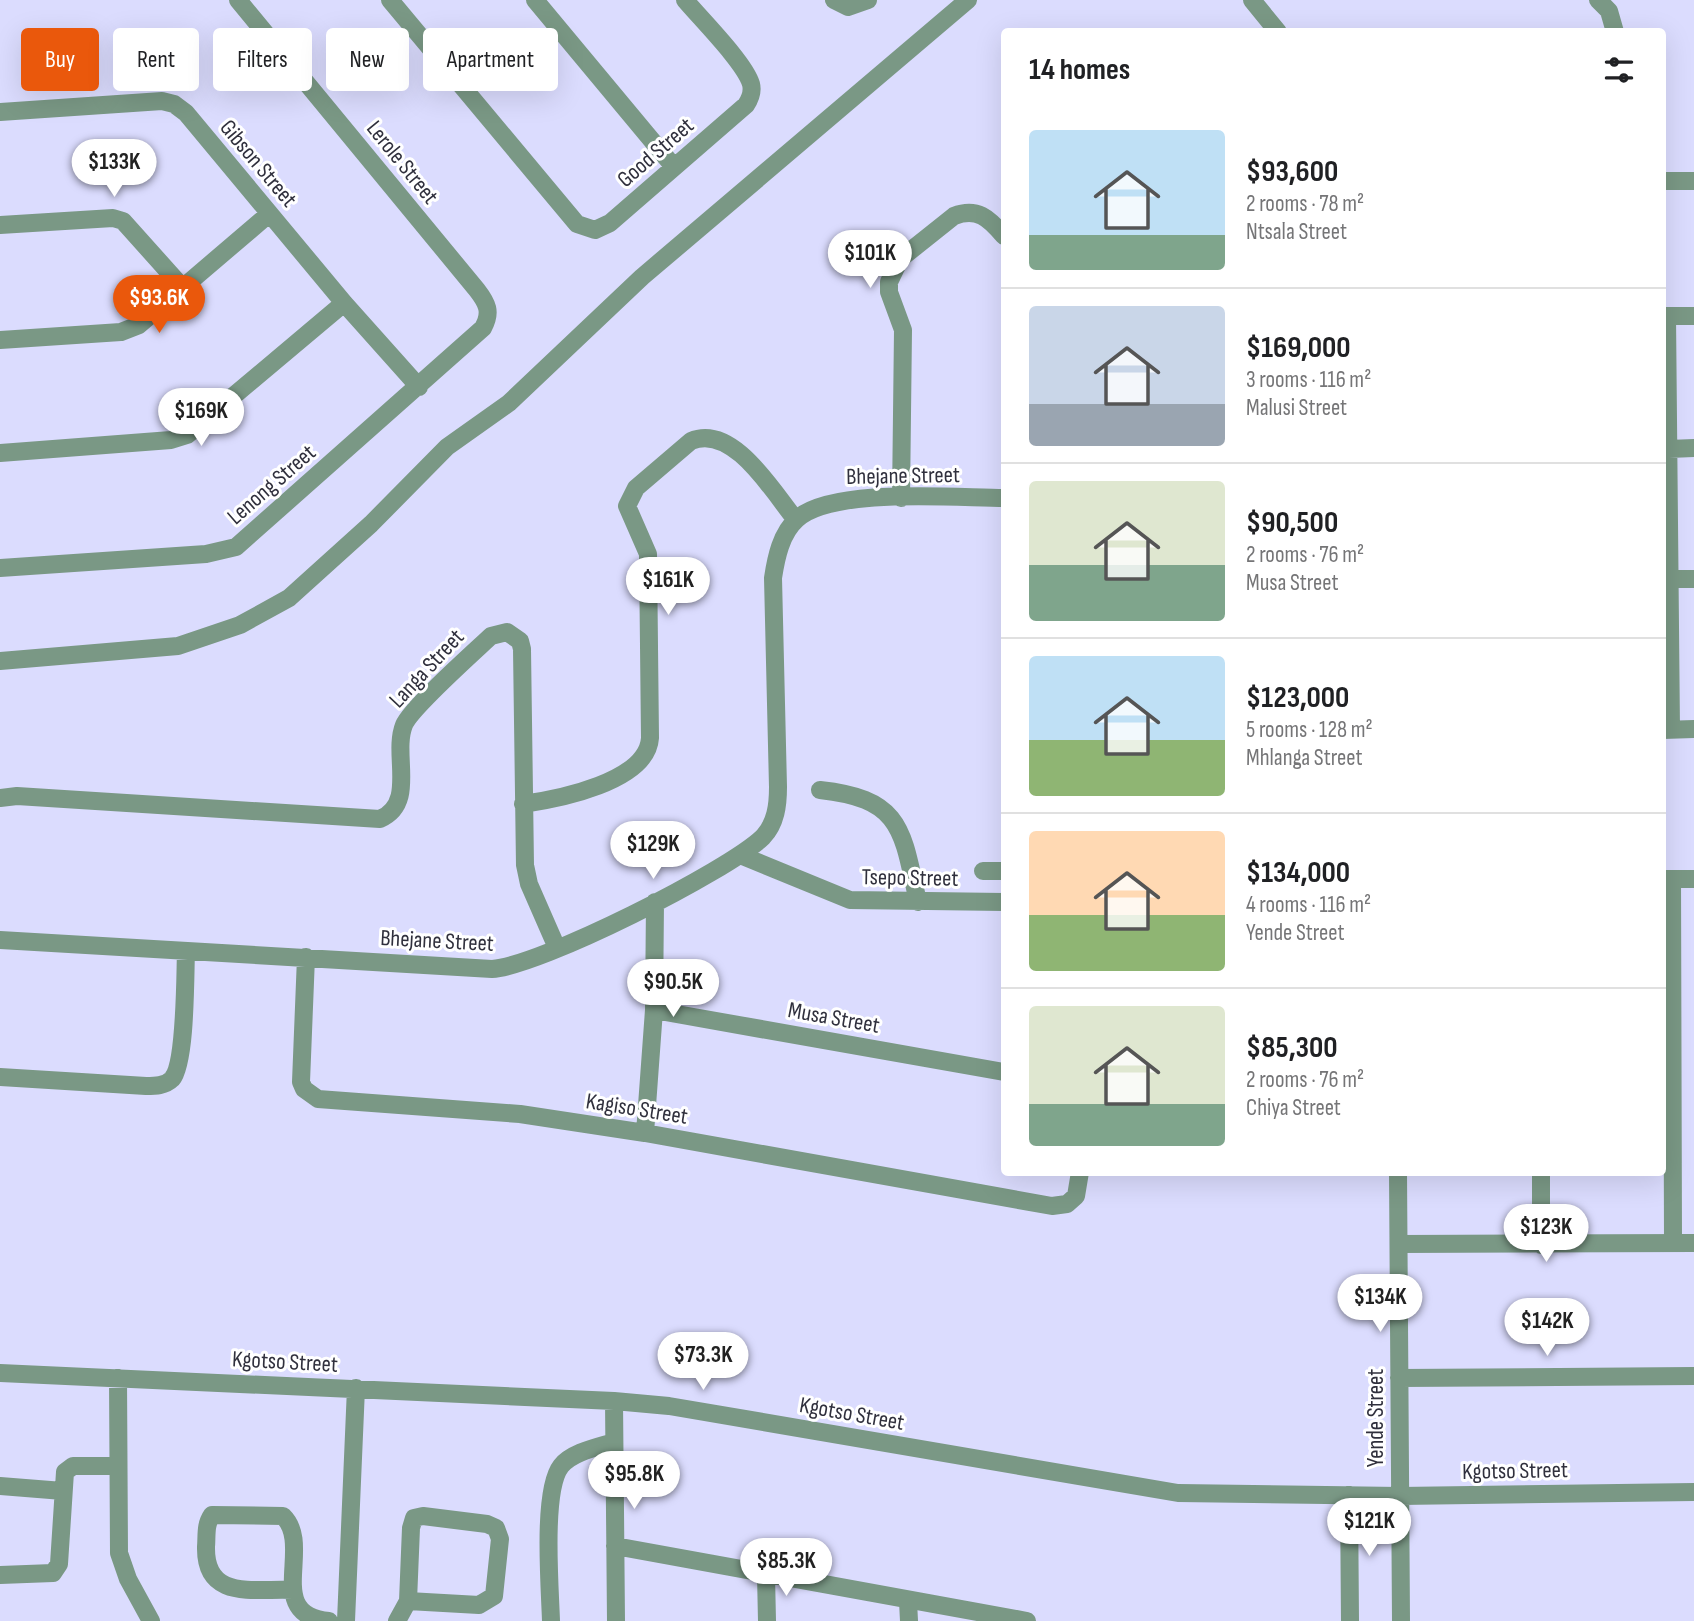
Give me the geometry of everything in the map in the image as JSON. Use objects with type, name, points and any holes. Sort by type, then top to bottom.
[{"type":"street","name":"Lerole Street","points":[[238,0],[482,296],[489,311],[483,328]]},
{"type":"street","name":"Good Street","points":[[390,0],[577,224],[587,230],[603,228],[746,106],[752,90],[746,74],[685,0]]},
{"type":"street","points":[[535,0],[674,167]]},
{"type":"street","points":[[841,3],[868,0]]},
{"type":"street","points":[[0,661],[178,646],[240,625],[289,598],[370,524],[447,447],[509,403],[642,277],[968,0]]},
{"type":"street","points":[[1252,0],[1275,28]]},
{"type":"street","points":[[1598,0],[1609,11],[1614,28]]},
{"type":"street","name":"Gibson Street","points":[[0,112],[143,102],[174,104],[186,113],[344,303],[419,387]]},
{"type":"street","points":[[1666,181],[1694,181]]},
{"type":"street","points":[[901,498],[903,330],[889,292],[893,269],[921,242],[954,216],[964,212],[982,214],[1001,233]]},
{"type":"street","points":[[0,340],[131,329],[145,321],[270,214]]},
{"type":"street","points":[[0,225],[100,218],[123,221],[183,288]]},
{"type":"street","points":[[0,453],[171,440],[187,435],[344,303]]},
{"type":"street","points":[[1666,316],[1694,316]]},
{"type":"street","name":"Lenong Street","points":[[0,568],[206,554],[236,547],[483,328]]},
{"type":"street","points":[[1666,349],[1671,579],[1667,730],[1694,729]]},
{"type":"street","points":[[523,804],[568,797],[634,768],[647,755],[650,738],[648,554],[628,506],[636,488],[691,441],[717,438],[739,451],[796,520]]},
{"type":"street","points":[[1669,449],[1694,448]]},
{"type":"street","name":"Bhejane Street","points":[[0,940],[492,969],[516,965],[557,948],[655,902],[740,855],[771,827],[778,806],[773,578],[777,554],[796,520],[828,503],[852,499],[1001,498]]},
{"type":"street","points":[[1671,579],[1694,579]]},
{"type":"street","name":"Langa Street","points":[[0,798],[17,796],[380,819],[392,812],[399,800],[400,742],[407,718],[491,636],[507,632],[520,640],[522,649],[526,876],[557,948]]},
{"type":"street","points":[[820,790],[853,793],[877,802],[889,815],[904,845],[918,902]]},
{"type":"street","name":"Tsepo Street","points":[[740,855],[850,901],[1001,902]]},
{"type":"street","points":[[983,871],[1001,871]]},
{"type":"street","points":[[1673,1243],[1667,879],[1694,879]]},
{"type":"street","points":[[645,1133],[654,1010],[655,902]]},
{"type":"street","points":[[0,1077],[146,1086],[165,1084],[173,1078],[180,1056],[186,951]]},
{"type":"street","name":"Kagiso Street","points":[[306,957],[301,1082],[310,1095],[329,1101],[520,1114],[645,1133],[1052,1206],[1072,1200],[1080,1177]]},
{"type":"street","name":"Musa Street","points":[[654,1010],[1001,1071]]},
{"type":"street","name":"Yende Street","points":[[1398,1176],[1401,1621]]},
{"type":"street","points":[[1541,1176],[1541,1245]]},
{"type":"street","points":[[1399,1244],[1694,1243]]},
{"type":"street","name":"Kgotso Street","points":[[0,1373],[614,1401],[687,1409],[1146,1489],[1212,1495],[1400,1496],[1694,1492]]},
{"type":"street","points":[[1399,1378],[1694,1376]]},
{"type":"street","points":[[118,1378],[119,1553],[128,1579],[151,1621]]},
{"type":"street","points":[[346,1621],[356,1388]]},
{"type":"street","points":[[614,1401],[616,1621]]},
{"type":"street","points":[[551,1621],[550,1492],[561,1466],[579,1454],[614,1442]]},
{"type":"street","points":[[0,1575],[48,1575],[56,1569],[65,1472],[73,1466],[118,1466]]},
{"type":"street","points":[[0,1486],[63,1491]]},
{"type":"street","points":[[1349,1495],[1350,1621]]},
{"type":"street","points":[[293,1590],[224,1587],[215,1580],[206,1560],[207,1522],[212,1515],[284,1516],[292,1529],[293,1590],[302,1614],[310,1619],[329,1621]]},
{"type":"street","points":[[397,1621],[408,1601],[411,1528],[414,1518],[423,1516],[487,1524],[496,1528],[500,1539],[494,1596],[489,1602],[479,1605],[408,1601]]},
{"type":"street","points":[[615,1546],[1027,1621]]},
{"type":"street","points":[[766,1575],[767,1621]]},
{"type":"street","points":[[908,1601],[909,1621]]}]
